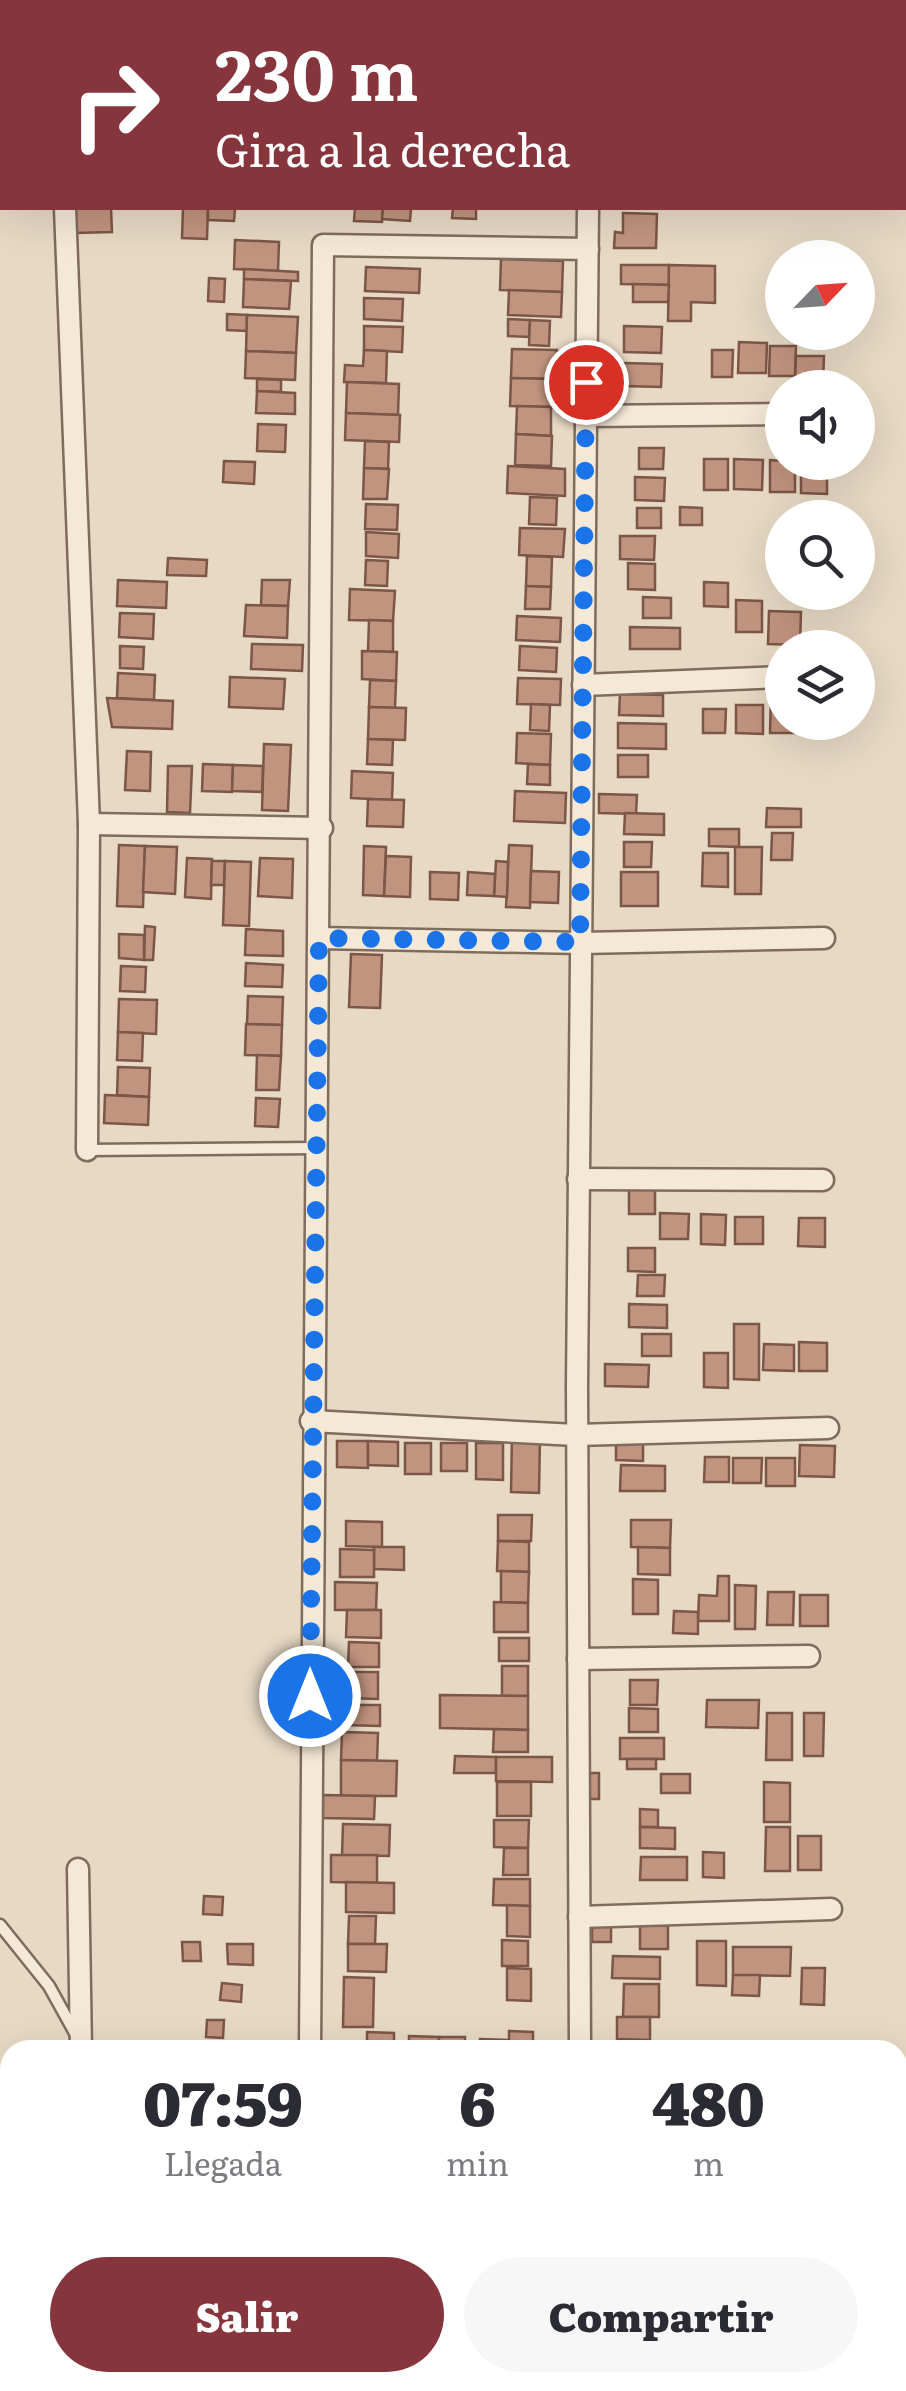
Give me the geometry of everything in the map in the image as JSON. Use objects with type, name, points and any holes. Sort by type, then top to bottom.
[{"type":"street","points":[[65,210],[89,824],[87,1150]]},
{"type":"street","points":[[580,2040],[576,1436],[588,210]]},
{"type":"street","points":[[310,2040],[311,1421],[322,828],[323,246],[588,249]]},
{"type":"street","points":[[586,416],[765,414]]},
{"type":"street","points":[[583,685],[765,678]]},
{"type":"street","points":[[89,824],[322,828]]},
{"type":"street","points":[[319,938],[580,942],[824,938]]},
{"type":"street","points":[[578,1180],[823,1180]]},
{"type":"street","points":[[311,1421],[576,1436],[828,1428]]},
{"type":"street","points":[[578,1659],[809,1656]]},
{"type":"street","points":[[78,1869],[81,2040]]},
{"type":"street","points":[[579,1917],[831,1909]]},
{"type":"lane","points":[[87,1150],[315,1148]]},
{"type":"lane","points":[[0,1925],[49,1986],[78,2040]]},
{"type":"building","points":[[75,210],[111,210],[112,232],[76,233]]},
{"type":"building","points":[[183,210],[208,210],[207,239],[182,238]]},
{"type":"building","points":[[208,210],[235,210],[234,221],[208,220]]},
{"type":"building","points":[[355,210],[383,210],[382,222],[354,221]]},
{"type":"building","points":[[383,210],[411,210],[410,221],[382,219]]},
{"type":"building","points":[[453,210],[476,210],[476,219],[452,218]]},
{"type":"building","points":[[623,213],[657,214],[656,248],[614,248],[615,232],[623,233]]},
{"type":"building","points":[[235,240],[279,242],[278,271],[234,269]]},
{"type":"building","points":[[501,259],[563,261],[562,292],[500,290]]},
{"type":"building","points":[[621,265],[669,265],[669,285],[621,284]]},
{"type":"building","points":[[669,265],[715,266],[715,303],[691,302],[691,321],[668,321]]},
{"type":"building","points":[[366,267],[420,269],[419,293],[365,291]]},
{"type":"building","points":[[244,269],[298,272],[298,281],[244,279]]},
{"type":"building","points":[[209,278],[225,279],[224,302],[208,301]]},
{"type":"building","points":[[244,279],[291,281],[289,309],[243,307]]},
{"type":"building","points":[[633,284],[669,285],[668,302],[633,302]]},
{"type":"building","points":[[509,290],[562,292],[561,317],[508,315]]},
{"type":"building","points":[[364,298],[403,299],[402,321],[364,319]]},
{"type":"building","points":[[227,314],[247,315],[247,331],[227,330]]},
{"type":"building","points":[[247,315],[298,317],[296,353],[246,351]]},
{"type":"building","points":[[508,319],[530,320],[529,337],[508,336]]},
{"type":"building","points":[[530,320],[550,321],[549,346],[529,345]]},
{"type":"building","points":[[364,326],[403,327],[402,352],[364,350]]},
{"type":"building","points":[[624,326],[662,327],[661,353],[624,352]]},
{"type":"building","points":[[739,342],[765,343],[765,373],[738,373]]},
{"type":"building","points":[[512,349],[557,350],[556,379],[511,378]]},
{"type":"building","points":[[364,350],[387,351],[386,383],[344,382],[345,365],[363,366]]},
{"type":"building","points":[[712,350],[733,350],[732,377],[712,377]]},
{"type":"building","points":[[770,350],[796,350],[795,370],[769,370]]},
{"type":"building","points":[[246,351],[296,353],[295,380],[245,378]]},
{"type":"building","points":[[796,356],[824,356],[823,370],[795,370]]},
{"type":"building","points":[[623,363],[662,364],[661,387],[623,386]]},
{"type":"building","points":[[511,378],[553,379],[553,407],[510,406]]},
{"type":"building","points":[[257,379],[281,380],[281,392],[257,391]]},
{"type":"building","points":[[347,382],[399,384],[398,415],[346,413]]},
{"type":"building","points":[[257,391],[295,393],[295,414],[256,413]]},
{"type":"building","points":[[517,406],[551,407],[551,436],[516,434]]},
{"type":"building","points":[[346,413],[400,415],[399,442],[345,440]]},
{"type":"building","points":[[258,424],[286,425],[285,452],[257,451]]},
{"type":"building","points":[[516,434],[552,436],[551,466],[515,465]]},
{"type":"building","points":[[365,441],[389,442],[388,469],[364,468]]},
{"type":"building","points":[[639,448],[664,448],[663,469],[639,469]]},
{"type":"building","points":[[704,459],[728,459],[728,490],[704,490]]},
{"type":"building","points":[[734,459],[763,460],[762,490],[734,489]]},
{"type":"building","points":[[224,461],[255,462],[254,484],[223,482]]},
{"type":"building","points":[[508,466],[565,469],[565,496],[507,493]]},
{"type":"building","points":[[364,468],[389,469],[387,499],[363,499]]},
{"type":"building","points":[[635,477],[665,478],[664,501],[635,500]]},
{"type":"building","points":[[770,480],[795,480],[795,492],[770,492]]},
{"type":"building","points":[[801,480],[827,480],[827,494],[801,493]]},
{"type":"building","points":[[530,497],[557,498],[556,525],[529,524]]},
{"type":"building","points":[[366,504],[398,505],[397,530],[365,529]]},
{"type":"building","points":[[680,507],[702,508],[702,525],[680,525]]},
{"type":"building","points":[[637,508],[661,508],[661,528],[637,528]]},
{"type":"building","points":[[520,528],[565,529],[563,557],[519,555]]},
{"type":"building","points":[[366,532],[399,534],[398,558],[366,556]]},
{"type":"building","points":[[620,536],[655,536],[654,560],[620,559]]},
{"type":"building","points":[[527,556],[552,557],[551,587],[526,586]]},
{"type":"building","points":[[168,558],[207,560],[206,576],[167,575]]},
{"type":"building","points":[[366,560],[388,561],[387,586],[365,585]]},
{"type":"building","points":[[628,563],[655,564],[655,590],[628,589]]},
{"type":"building","points":[[118,580],[167,582],[166,608],[117,606]]},
{"type":"building","points":[[262,580],[290,580],[288,606],[261,605]]},
{"type":"building","points":[[704,582],[728,583],[728,607],[704,606]]},
{"type":"building","points":[[526,586],[551,587],[550,609],[525,609]]},
{"type":"building","points":[[350,589],[395,591],[393,621],[349,620]]},
{"type":"building","points":[[643,597],[671,598],[671,618],[643,618]]},
{"type":"building","points":[[736,600],[762,601],[762,632],[736,632]]},
{"type":"building","points":[[246,605],[288,606],[287,638],[244,636]]},
{"type":"building","points":[[769,611],[801,612],[800,630],[768,630]]},
{"type":"building","points":[[120,613],[154,614],[153,639],[119,637]]},
{"type":"building","points":[[517,616],[561,618],[560,642],[516,640]]},
{"type":"building","points":[[369,620],[393,621],[393,652],[368,651]]},
{"type":"building","points":[[630,627],[680,628],[680,649],[630,649]]},
{"type":"building","points":[[252,644],[303,645],[302,671],[251,669]]},
{"type":"building","points":[[120,646],[144,647],[143,669],[120,668]]},
{"type":"building","points":[[520,646],[557,648],[556,672],[519,670]]},
{"type":"building","points":[[362,651],[397,652],[396,681],[362,679]]},
{"type":"building","points":[[118,673],[155,675],[154,700],[117,698]]},
{"type":"building","points":[[230,677],[285,679],[283,709],[229,707]]},
{"type":"building","points":[[518,678],[561,679],[560,705],[517,704]]},
{"type":"building","points":[[370,680],[396,681],[395,708],[369,707]]},
{"type":"building","points":[[620,694],[663,695],[663,716],[619,715]]},
{"type":"building","points":[[107,698],[173,701],[172,729],[112,727]]},
{"type":"building","points":[[531,704],[550,705],[549,731],[530,730]]},
{"type":"building","points":[[736,705],[763,705],[763,734],[736,733]]},
{"type":"building","points":[[369,707],[406,708],[405,740],[368,739]]},
{"type":"building","points":[[703,709],[726,709],[725,733],[703,733]]},
{"type":"building","points":[[618,723],[666,724],[666,749],[618,748]]},
{"type":"building","points":[[517,733],[551,734],[550,765],[516,763]]},
{"type":"building","points":[[368,739],[393,740],[392,765],[367,764]]},
{"type":"building","points":[[264,744],[291,745],[288,811],[262,810]]},
{"type":"building","points":[[127,751],[151,752],[150,791],[125,790]]},
{"type":"building","points":[[618,755],[648,755],[648,777],[618,777]]},
{"type":"building","points":[[203,764],[233,765],[232,792],[202,791]]},
{"type":"building","points":[[528,764],[550,765],[550,785],[527,784]]},
{"type":"building","points":[[233,765],[263,766],[262,792],[232,791]]},
{"type":"building","points":[[168,766],[192,766],[190,813],[167,812]]},
{"type":"building","points":[[352,771],[393,773],[392,800],[351,798]]},
{"type":"building","points":[[515,791],[566,793],[565,823],[514,821]]},
{"type":"building","points":[[599,794],[637,795],[636,814],[599,813]]},
{"type":"building","points":[[368,799],[404,800],[403,827],[367,826]]},
{"type":"building","points":[[767,808],[801,809],[801,827],[766,827]]},
{"type":"building","points":[[625,813],[664,814],[664,835],[624,834]]},
{"type":"building","points":[[709,829],[739,829],[739,847],[709,846]]},
{"type":"building","points":[[772,833],[793,833],[792,860],[771,860]]},
{"type":"building","points":[[624,842],[652,842],[651,867],[624,867]]},
{"type":"building","points":[[119,845],[145,846],[143,907],[117,906]]},
{"type":"building","points":[[509,845],[532,846],[530,908],[506,907]]},
{"type":"building","points":[[145,846],[177,847],[175,894],[143,892]]},
{"type":"building","points":[[364,846],[386,847],[384,896],[363,895]]},
{"type":"building","points":[[735,847],[762,847],[761,894],[735,894]]},
{"type":"building","points":[[703,853],[728,853],[728,887],[702,886]]},
{"type":"building","points":[[386,856],[411,857],[410,897],[384,896]]},
{"type":"building","points":[[187,858],[212,859],[211,899],[185,897]]},
{"type":"building","points":[[260,858],[293,859],[292,898],[258,896]]},
{"type":"building","points":[[212,861],[225,861],[224,885],[211,885]]},
{"type":"building","points":[[225,861],[251,862],[249,926],[223,925]]},
{"type":"building","points":[[496,861],[508,862],[507,897],[494,896]]},
{"type":"building","points":[[531,871],[559,872],[558,903],[530,902]]},
{"type":"building","points":[[430,872],[459,873],[458,900],[430,899]]},
{"type":"building","points":[[468,872],[495,874],[494,896],[467,895]]},
{"type":"building","points":[[621,872],[658,872],[658,906],[621,906]]},
{"type":"building","points":[[145,926],[155,927],[153,960],[144,960]]},
{"type":"building","points":[[246,929],[283,931],[283,956],[245,955]]},
{"type":"building","points":[[119,934],[144,935],[144,960],[119,958]]},
{"type":"building","points":[[351,954],[382,955],[380,1008],[349,1007]]},
{"type":"building","points":[[246,963],[283,965],[282,987],[245,986]]},
{"type":"building","points":[[121,966],[146,967],[145,992],[120,991]]},
{"type":"building","points":[[248,996],[283,997],[282,1025],[247,1024]]},
{"type":"building","points":[[119,999],[157,1000],[156,1034],[118,1032]]},
{"type":"building","points":[[246,1024],[282,1025],[281,1056],[245,1055]]},
{"type":"building","points":[[118,1032],[143,1033],[142,1061],[117,1060]]},
{"type":"building","points":[[257,1055],[281,1056],[279,1090],[256,1090]]},
{"type":"building","points":[[118,1067],[150,1068],[149,1097],[117,1095]]},
{"type":"building","points":[[105,1095],[149,1097],[148,1125],[104,1123]]},
{"type":"building","points":[[256,1098],[280,1099],[278,1127],[255,1126]]},
{"type":"building","points":[[629,1185],[655,1186],[655,1214],[629,1214]]},
{"type":"building","points":[[660,1213],[689,1214],[688,1239],[660,1239]]},
{"type":"building","points":[[701,1214],[726,1215],[725,1245],[701,1244]]},
{"type":"building","points":[[735,1217],[763,1217],[763,1244],[735,1244]]},
{"type":"building","points":[[799,1218],[825,1218],[825,1247],[798,1246]]},
{"type":"building","points":[[628,1248],[655,1248],[655,1272],[628,1271]]},
{"type":"building","points":[[638,1275],[665,1275],[664,1296],[637,1296]]},
{"type":"building","points":[[629,1304],[667,1305],[667,1328],[629,1327]]},
{"type":"building","points":[[734,1324],[759,1324],[759,1380],[734,1379]]},
{"type":"building","points":[[642,1334],[671,1334],[671,1356],[642,1356]]},
{"type":"building","points":[[799,1342],[827,1343],[827,1371],[799,1371]]},
{"type":"building","points":[[764,1344],[794,1345],[794,1371],[763,1370]]},
{"type":"building","points":[[704,1353],[728,1353],[728,1388],[704,1387]]},
{"type":"building","points":[[605,1364],[649,1365],[648,1387],[605,1386]]},
{"type":"building","points":[[512,1436],[540,1436],[539,1493],[511,1492]]},
{"type":"building","points":[[616,1438],[643,1439],[643,1461],[616,1460]]},
{"type":"building","points":[[337,1441],[368,1441],[368,1468],[337,1467]]},
{"type":"building","points":[[368,1441],[398,1442],[398,1466],[368,1465]]},
{"type":"building","points":[[405,1443],[431,1443],[431,1474],[405,1474]]},
{"type":"building","points":[[441,1443],[467,1443],[467,1471],[441,1471]]},
{"type":"building","points":[[476,1443],[503,1443],[503,1480],[476,1479]]},
{"type":"building","points":[[800,1445],[835,1446],[834,1477],[799,1476]]},
{"type":"building","points":[[705,1457],[729,1457],[729,1482],[704,1482]]},
{"type":"building","points":[[733,1458],[762,1458],[761,1483],[733,1483]]},
{"type":"building","points":[[766,1458],[795,1458],[795,1486],[766,1486]]},
{"type":"building","points":[[621,1465],[665,1466],[665,1491],[620,1491]]},
{"type":"building","points":[[498,1515],[532,1515],[531,1541],[498,1541]]},
{"type":"building","points":[[631,1520],[671,1520],[670,1548],[631,1547]]},
{"type":"building","points":[[346,1521],[382,1522],[382,1547],[346,1546]]},
{"type":"building","points":[[498,1541],[529,1542],[529,1572],[497,1571]]},
{"type":"building","points":[[374,1547],[404,1547],[404,1570],[374,1569]]},
{"type":"building","points":[[638,1547],[670,1548],[670,1575],[638,1574]]},
{"type":"building","points":[[340,1549],[374,1550],[374,1577],[340,1577]]},
{"type":"building","points":[[501,1571],[529,1572],[528,1603],[501,1602]]},
{"type":"building","points":[[718,1576],[729,1576],[729,1621],[698,1621],[699,1595],[717,1596]]},
{"type":"building","points":[[633,1579],[658,1580],[658,1614],[633,1614]]},
{"type":"building","points":[[335,1582],[377,1583],[376,1610],[335,1610]]},
{"type":"building","points":[[735,1585],[756,1586],[755,1629],[735,1629]]},
{"type":"building","points":[[768,1592],[794,1592],[793,1625],[767,1625]]},
{"type":"building","points":[[800,1595],[828,1595],[828,1626],[800,1626]]},
{"type":"building","points":[[494,1602],[528,1603],[528,1632],[494,1632]]},
{"type":"building","points":[[347,1610],[381,1610],[381,1638],[346,1637]]},
{"type":"building","points":[[674,1611],[698,1612],[698,1634],[673,1633]]},
{"type":"building","points":[[499,1638],[529,1638],[529,1661],[499,1661]]},
{"type":"building","points":[[349,1642],[379,1643],[379,1667],[348,1667]]},
{"type":"building","points":[[502,1666],[528,1666],[528,1696],[502,1696]]},
{"type":"building","points":[[345,1672],[378,1672],[378,1699],[345,1698]]},
{"type":"building","points":[[630,1680],[658,1680],[657,1705],[630,1705]]},
{"type":"building","points":[[440,1695],[528,1696],[528,1730],[440,1728]]},
{"type":"building","points":[[707,1700],[759,1700],[758,1728],[706,1727]]},
{"type":"building","points":[[342,1705],[380,1705],[380,1726],[342,1725]]},
{"type":"building","points":[[629,1708],[658,1709],[658,1732],[629,1732]]},
{"type":"building","points":[[767,1713],[792,1713],[792,1760],[766,1760]]},
{"type":"building","points":[[804,1713],[824,1713],[823,1756],[804,1756]]},
{"type":"building","points":[[494,1729],[528,1730],[528,1752],[493,1752]]},
{"type":"building","points":[[342,1732],[378,1733],[377,1761],[341,1760]]},
{"type":"building","points":[[620,1738],[664,1738],[664,1759],[620,1759]]},
{"type":"building","points":[[455,1756],[496,1757],[496,1773],[454,1773]]},
{"type":"building","points":[[496,1757],[552,1757],[552,1782],[496,1781]]},
{"type":"building","points":[[627,1759],[656,1759],[656,1769],[627,1769]]},
{"type":"building","points":[[341,1760],[397,1761],[396,1796],[341,1796]]},
{"type":"building","points":[[580,1773],[599,1773],[599,1799],[580,1799]]},
{"type":"building","points":[[661,1774],[690,1774],[690,1793],[661,1793]]},
{"type":"building","points":[[497,1782],[531,1782],[531,1816],[497,1816]]},
{"type":"building","points":[[764,1782],[790,1783],[790,1822],[764,1822]]},
{"type":"building","points":[[323,1795],[375,1796],[374,1819],[323,1818]]},
{"type":"building","points":[[640,1809],[658,1810],[658,1827],[640,1827]]},
{"type":"building","points":[[494,1820],[529,1820],[528,1848],[494,1847]]},
{"type":"building","points":[[343,1824],[390,1825],[389,1856],[342,1855]]},
{"type":"building","points":[[640,1827],[675,1828],[675,1849],[640,1848]]},
{"type":"building","points":[[766,1827],[790,1827],[790,1871],[765,1871]]},
{"type":"building","points":[[798,1836],[821,1836],[821,1870],[798,1870]]},
{"type":"building","points":[[504,1848],[528,1848],[528,1875],[503,1875]]},
{"type":"building","points":[[703,1852],[724,1853],[724,1878],[703,1877]]},
{"type":"building","points":[[331,1855],[377,1855],[377,1883],[331,1882]]},
{"type":"building","points":[[641,1857],[687,1857],[687,1880],[640,1880]]},
{"type":"building","points":[[494,1879],[530,1879],[530,1906],[493,1905]]},
{"type":"building","points":[[346,1882],[394,1883],[394,1913],[346,1912]]},
{"type":"building","points":[[204,1896],[223,1897],[222,1915],[203,1914]]},
{"type":"building","points":[[507,1905],[530,1906],[530,1937],[507,1936]]},
{"type":"building","points":[[349,1916],[376,1916],[375,1944],[348,1944]]},
{"type":"building","points":[[592,1925],[611,1925],[611,1942],[592,1942]]},
{"type":"building","points":[[640,1925],[668,1926],[668,1949],[640,1949]]},
{"type":"building","points":[[502,1940],[528,1941],[528,1966],[502,1966]]},
{"type":"building","points":[[697,1941],[726,1941],[726,1986],[697,1985]]},
{"type":"building","points":[[182,1942],[200,1942],[201,1961],[183,1961]]},
{"type":"building","points":[[227,1944],[253,1944],[253,1965],[228,1964]]},
{"type":"building","points":[[348,1944],[387,1944],[386,1972],[348,1971]]},
{"type":"building","points":[[733,1947],[791,1947],[790,1976],[733,1975]]},
{"type":"building","points":[[613,1956],[660,1957],[660,1979],[612,1978]]},
{"type":"building","points":[[507,1968],[531,1969],[531,2001],[507,2000]]},
{"type":"building","points":[[802,1968],[825,1968],[824,2005],[801,2004]]},
{"type":"building","points":[[733,1975],[760,1975],[759,1996],[732,1995]]},
{"type":"building","points":[[344,1977],[374,1978],[373,2027],[343,2027]]},
{"type":"building","points":[[222,1983],[242,1985],[241,2002],[220,2000]]},
{"type":"building","points":[[624,1984],[659,1984],[659,2017],[623,2017]]},
{"type":"building","points":[[617,2017],[650,2017],[650,2040],[617,2039]]},
{"type":"building","points":[[207,2020],[224,2020],[223,2038],[206,2037]]},
{"type":"building","points":[[509,2031],[533,2032],[533,2040],[509,2040]]},
{"type":"building","points":[[367,2032],[394,2033],[394,2040],[367,2040]]},
{"type":"building","points":[[409,2036],[439,2037],[439,2040],[409,2040]]},
{"type":"building","points":[[439,2037],[465,2037],[465,2040]]},
{"type":"route","points":[[310,1696],[319,938],[580,942],[586,382]]}]
